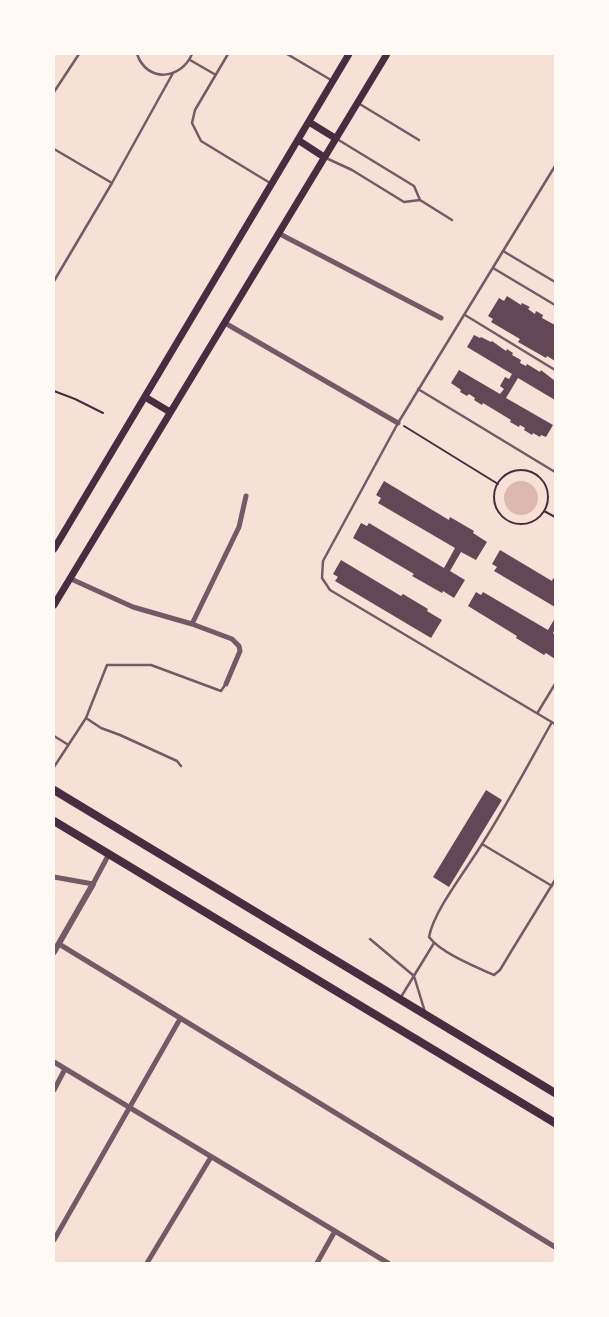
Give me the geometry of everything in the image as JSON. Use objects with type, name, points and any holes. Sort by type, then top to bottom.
[{"type":"main road","points":[[54,549],[350,54]]},
{"type":"main road","points":[[54,605],[387,54]]},
{"type":"main road","points":[[309,122],[335,138]]},
{"type":"main road","points":[[298,140],[324,157]]},
{"type":"main road","points":[[145,397],[170,412]]},
{"type":"main road","points":[[54,790],[555,1093]]},
{"type":"main road","points":[[54,821],[555,1123]]},
{"type":"street","points":[[278,234],[441,318]]},
{"type":"street","points":[[225,323],[398,423]]},
{"type":"street","points":[[192,624],[239,527],[246,496]]},
{"type":"street","points":[[71,579],[133,607],[192,624],[232,639],[239,646],[239,656],[226,684]]},
{"type":"street","points":[[54,952],[109,854]]},
{"type":"street","points":[[54,877],[93,884]]},
{"type":"street","points":[[59,944],[555,1247]]},
{"type":"street","points":[[54,1240],[180,1019]]},
{"type":"street","points":[[54,1062],[388,1263]]},
{"type":"street","points":[[54,1090],[65,1069]]},
{"type":"street","points":[[147,1263],[212,1157]]},
{"type":"street","points":[[317,1263],[335,1231]]},
{"type":"lane","points":[[54,92],[79,54]]},
{"type":"lane","points":[[137,54],[142,64],[153,72],[167,74],[174,73],[185,66],[192,54]]},
{"type":"lane","points":[[228,54],[195,110],[192,123],[202,141],[272,184]]},
{"type":"lane","points":[[287,54],[333,82]]},
{"type":"lane","points":[[190,60],[216,75]]},
{"type":"lane","points":[[54,281],[174,73]]},
{"type":"lane","points":[[357,102],[419,140]]},
{"type":"lane","points":[[335,138],[414,186],[420,200]]},
{"type":"lane","points":[[54,149],[112,183]]},
{"type":"lane","points":[[324,157],[352,170],[404,202],[420,200],[452,220]]},
{"type":"lane","points":[[555,166],[398,423],[323,561],[322,578],[330,590],[554,723],[453,889],[431,928],[429,937],[434,943],[473,966],[494,975],[500,970],[555,880]]},
{"type":"lane","points":[[503,252],[555,282]]},
{"type":"lane","points":[[493,268],[555,305]]},
{"type":"lane","points":[[465,315],[555,370]]},
{"type":"lane","points":[[418,389],[555,472]]},
{"type":"lane","points":[[54,767],[67,744],[86,718],[107,665],[152,665],[221,691],[226,684]]},
{"type":"lane","points":[[538,713],[555,684]]},
{"type":"lane","points":[[86,718],[101,728],[176,761],[181,766]]},
{"type":"lane","points":[[54,736],[67,744]]},
{"type":"lane","points":[[482,844],[552,886]]},
{"type":"lane","points":[[370,939],[414,976],[426,1015]]},
{"type":"lane","points":[[400,999],[434,943]]},
{"type":"path","points":[[54,391],[103,413]]},
{"type":"path","points":[[398,423],[498,484]]},
{"type":"path","points":[[518,470],[535,474],[542,479],[546,486],[548,503],[544,511],[532,522],[524,524],[508,520],[497,508],[495,491],[498,484],[510,472],[518,470]]},
{"type":"path","points":[[544,511],[555,517]]},
{"type":"shaded area","points":[[521,481],[533,486],[538,498],[533,510],[521,515],[509,510],[504,498],[509,486]]},
{"type":"building","points":[[507,296],[521,305],[522,303],[530,307],[528,309],[535,314],[536,311],[543,315],[542,318],[555,325],[555,361],[518,342],[520,339],[491,322],[493,319],[488,316],[499,298],[504,301]]},
{"type":"building","points":[[474,335],[492,341],[506,351],[507,349],[513,353],[512,355],[521,360],[520,363],[526,366],[527,364],[540,372],[541,370],[555,381],[555,400],[518,378],[506,398],[553,425],[546,437],[541,435],[540,437],[533,433],[532,435],[524,430],[525,428],[520,425],[519,427],[483,403],[482,405],[474,400],[475,398],[469,394],[467,396],[460,392],[461,390],[451,383],[459,370],[500,394],[504,389],[500,386],[505,377],[509,379],[512,374],[467,347]]},
{"type":"building","points":[[384,481],[449,520],[450,517],[474,531],[473,533],[487,542],[476,560],[461,552],[450,571],[465,580],[454,598],[412,576],[414,574],[353,538],[361,523],[367,526],[369,523],[444,568],[455,548],[378,503],[381,498],[376,495]]},
{"type":"building","points":[[500,550],[552,581],[553,578],[555,580],[555,607],[494,571],[497,567],[492,564]]},
{"type":"building","points":[[341,560],[401,596],[403,594],[442,620],[431,638],[335,581],[338,577],[333,574]]},
{"type":"building","points":[[476,592],[481,595],[483,592],[548,630],[555,618],[553,633],[555,635],[555,659],[546,653],[544,655],[516,638],[517,636],[468,606]]},
{"type":"building","points":[[486,790],[502,800],[449,887],[433,877]]}]
